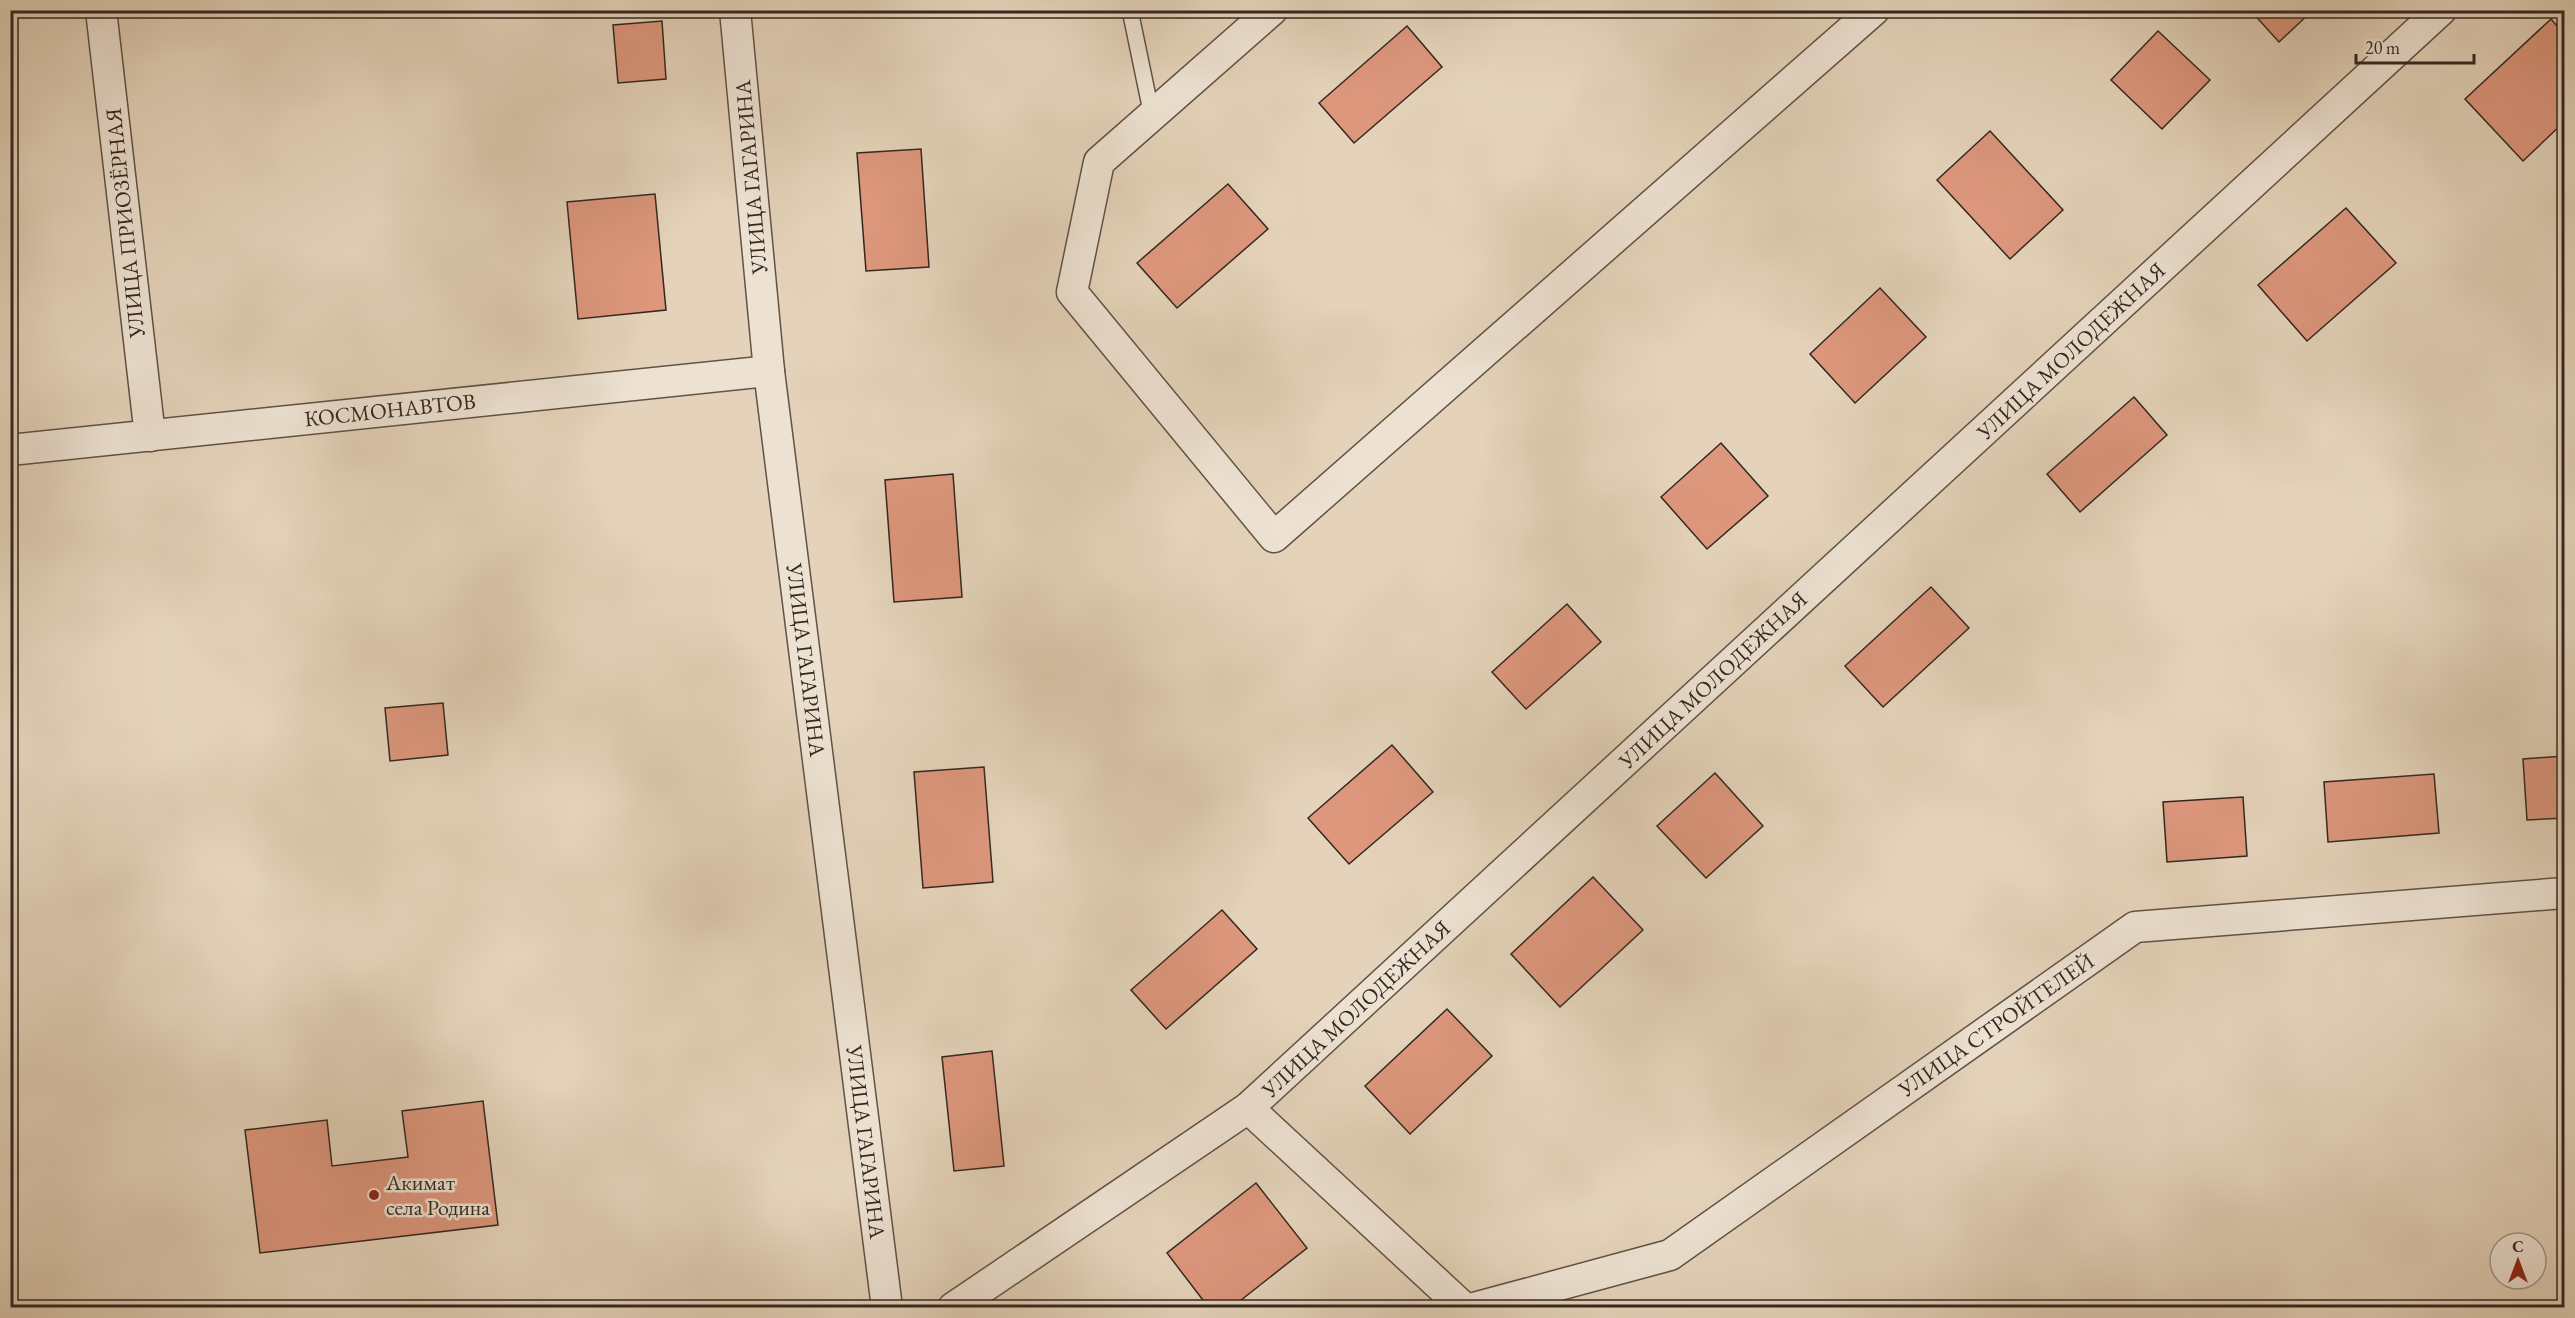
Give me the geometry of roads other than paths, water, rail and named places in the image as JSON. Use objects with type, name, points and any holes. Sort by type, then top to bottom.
[{"type":"street","name":"УЛИЦА ПРИОЗЁРНАЯ","points":[[101,10],[150,436]]},
{"type":"street","name":"УЛИЦА ГАГАРИНА","points":[[735,10],[770,370],[887,1308]]},
{"type":"street","points":[[1272,10],[1099,162],[1072,292],[1274,537],[1874,10]]},
{"type":"street","name":"УЛИЦА МОЛОДЕЖНАЯ","points":[[953,1308],[1248,1108],[2441,10]]},
{"type":"street","name":"КОСМОНАВТОВ","points":[[10,450],[770,370]]},
{"type":"street","name":"УЛИЦА СТРОЙТЕЛЕЙ","points":[[1474,1308],[1670,1255],[2135,927],[2565,893]]},
{"type":"street","points":[[1248,1108],[1464,1308]]},
{"type":"lane","points":[[1130,10],[1152,116]]},
{"type":"place","name":"Акимат села Родина","points":[[374,1195]]}]
